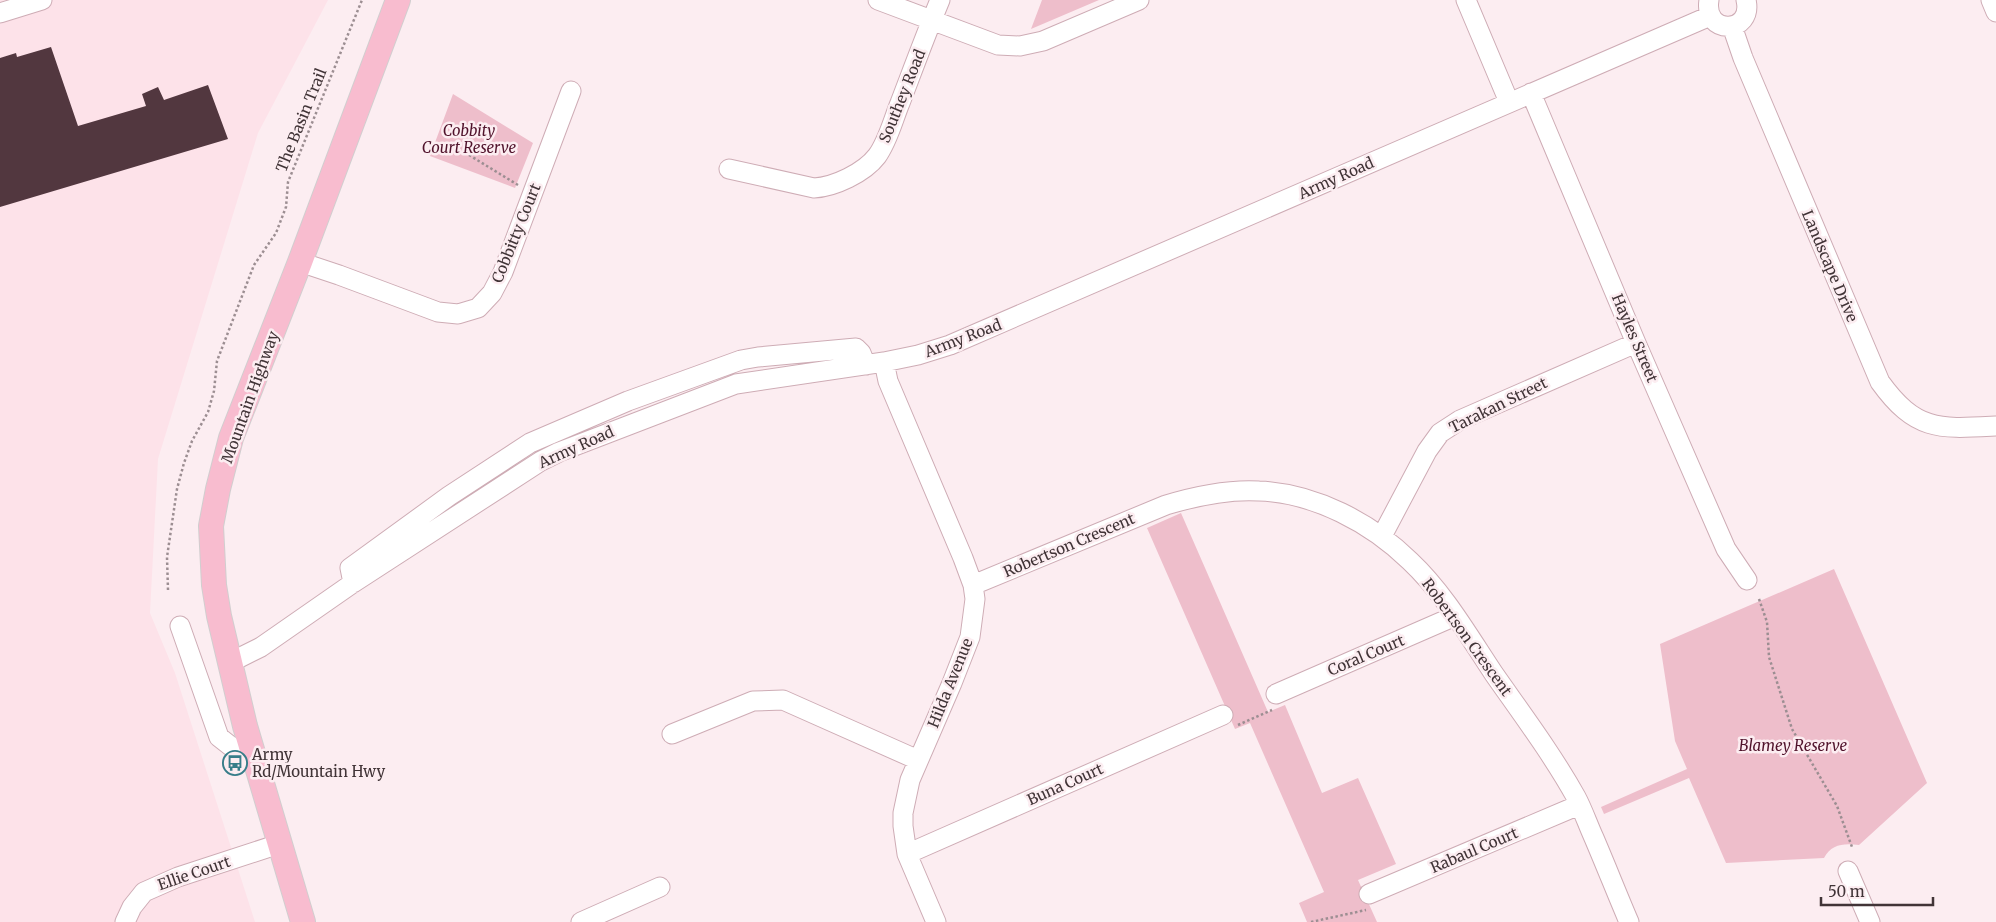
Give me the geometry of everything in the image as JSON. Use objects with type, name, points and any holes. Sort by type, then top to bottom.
[{"type":"main road","name":"Mountain Highway","points":[[303,922],[256,766],[230,662],[214,585],[211,526],[231,438],[300,262],[398,0]]},
{"type":"street","points":[[0,13],[42,0]]},
{"type":"street","points":[[878,0],[998,45],[1020,46],[1043,41],[1139,0]]},
{"type":"street","name":"Southey Road","points":[[729,169],[814,188],[825,188],[855,174],[876,156],[888,133],[940,0]]},
{"type":"street","points":[[1466,0],[1509,102]]},
{"type":"street","points":[[1710,8],[1716,23],[1732,26],[1746,16],[1746,0]]},
{"type":"street","points":[[1991,0],[1996,12]]},
{"type":"street","name":"Army Road","points":[[230,662],[261,647],[353,583],[541,461],[559,452],[736,384],[884,362],[918,355],[950,345],[1509,102],[1710,8]]},
{"type":"street","name":"Landscape Drive","points":[[1732,26],[1743,58],[1880,382],[1902,409],[1935,426],[1950,428],[1996,426]]},
{"type":"street","name":"Cobbitty Court","points":[[300,262],[438,312],[458,314],[478,308],[492,293],[503,272],[571,91]]},
{"type":"street","name":"Hayles Street","points":[[1531,92],[1636,342],[1726,549],[1747,580]]},
{"type":"street","name":"Tarakan Street","points":[[1382,536],[1426,451],[1440,433],[1460,420],[1636,342]]},
{"type":"street","name":"Hilda Avenue","points":[[884,362],[888,382],[963,558],[973,586],[975,599],[970,637],[910,780],[903,812],[903,832],[907,854],[936,922]]},
{"type":"street","name":"Robertson Crescent","points":[[973,586],[1166,505],[1198,496],[1228,492],[1260,491],[1318,503],[1365,526],[1382,536],[1412,562],[1455,616],[1544,747],[1579,805],[1629,922]]},
{"type":"street","name":"Coral Court","points":[[1276,701],[1455,616]]},
{"type":"street","points":[[180,626],[219,736],[256,766]]},
{"type":"street","points":[[672,734],[753,701],[783,700],[918,760]]},
{"type":"street","name":"Buna Court","points":[[907,854],[1228,721]]},
{"type":"street","name":"Rabaul Court","points":[[1370,902],[1579,805]]},
{"type":"street","name":"Ellie Court","points":[[125,922],[132,907],[144,892],[178,877],[279,844]]},
{"type":"street","points":[[1848,871],[1870,922]]},
{"type":"street","points":[[581,922],[660,887]]},
{"type":"path","name":"The Basin Trail","points":[[168,590],[167,556],[177,488],[192,441],[208,412],[214,391],[217,361],[254,265],[276,233],[286,207],[288,182],[362,0]]},
{"type":"path","points":[[468,155],[519,185]]},
{"type":"path","points":[[1759,599],[1766,622],[1769,657],[1792,729],[1837,806],[1852,846]]},
{"type":"path","points":[[1228,721],[1276,701]]},
{"type":"path","points":[[1311,922],[1370,902]]},
{"type":"shaded area","points":[[0,0],[328,0],[258,133],[158,459],[150,613],[175,673],[255,922],[0,922]]},
{"type":"green space","points":[[1042,0],[1099,0],[1031,29]]},
{"type":"green space","name":"Cobbity Court Reserve","points":[[453,94],[533,143],[515,188],[430,156]]},
{"type":"green space","points":[[1181,513],[1268,712],[1285,705],[1322,793],[1358,778],[1396,864],[1358,880],[1377,922],[1307,922],[1299,903],[1324,892],[1250,723],[1235,729],[1147,528]]},
{"type":"green space","name":"Blamey Reserve","points":[[1834,569],[1927,783],[1859,845],[1848,844],[1834,847],[1824,858],[1726,863],[1689,778],[1604,814],[1601,807],[1687,769],[1675,741],[1660,644]]},
{"type":"building","points":[[51,47],[78,126],[146,106],[142,94],[158,87],[164,100],[208,85],[228,139],[0,207],[0,58],[16,53],[17,57]]},
{"type":"place","name":"Army Rd/Mountain Hwy","points":[[235,763]]}]
